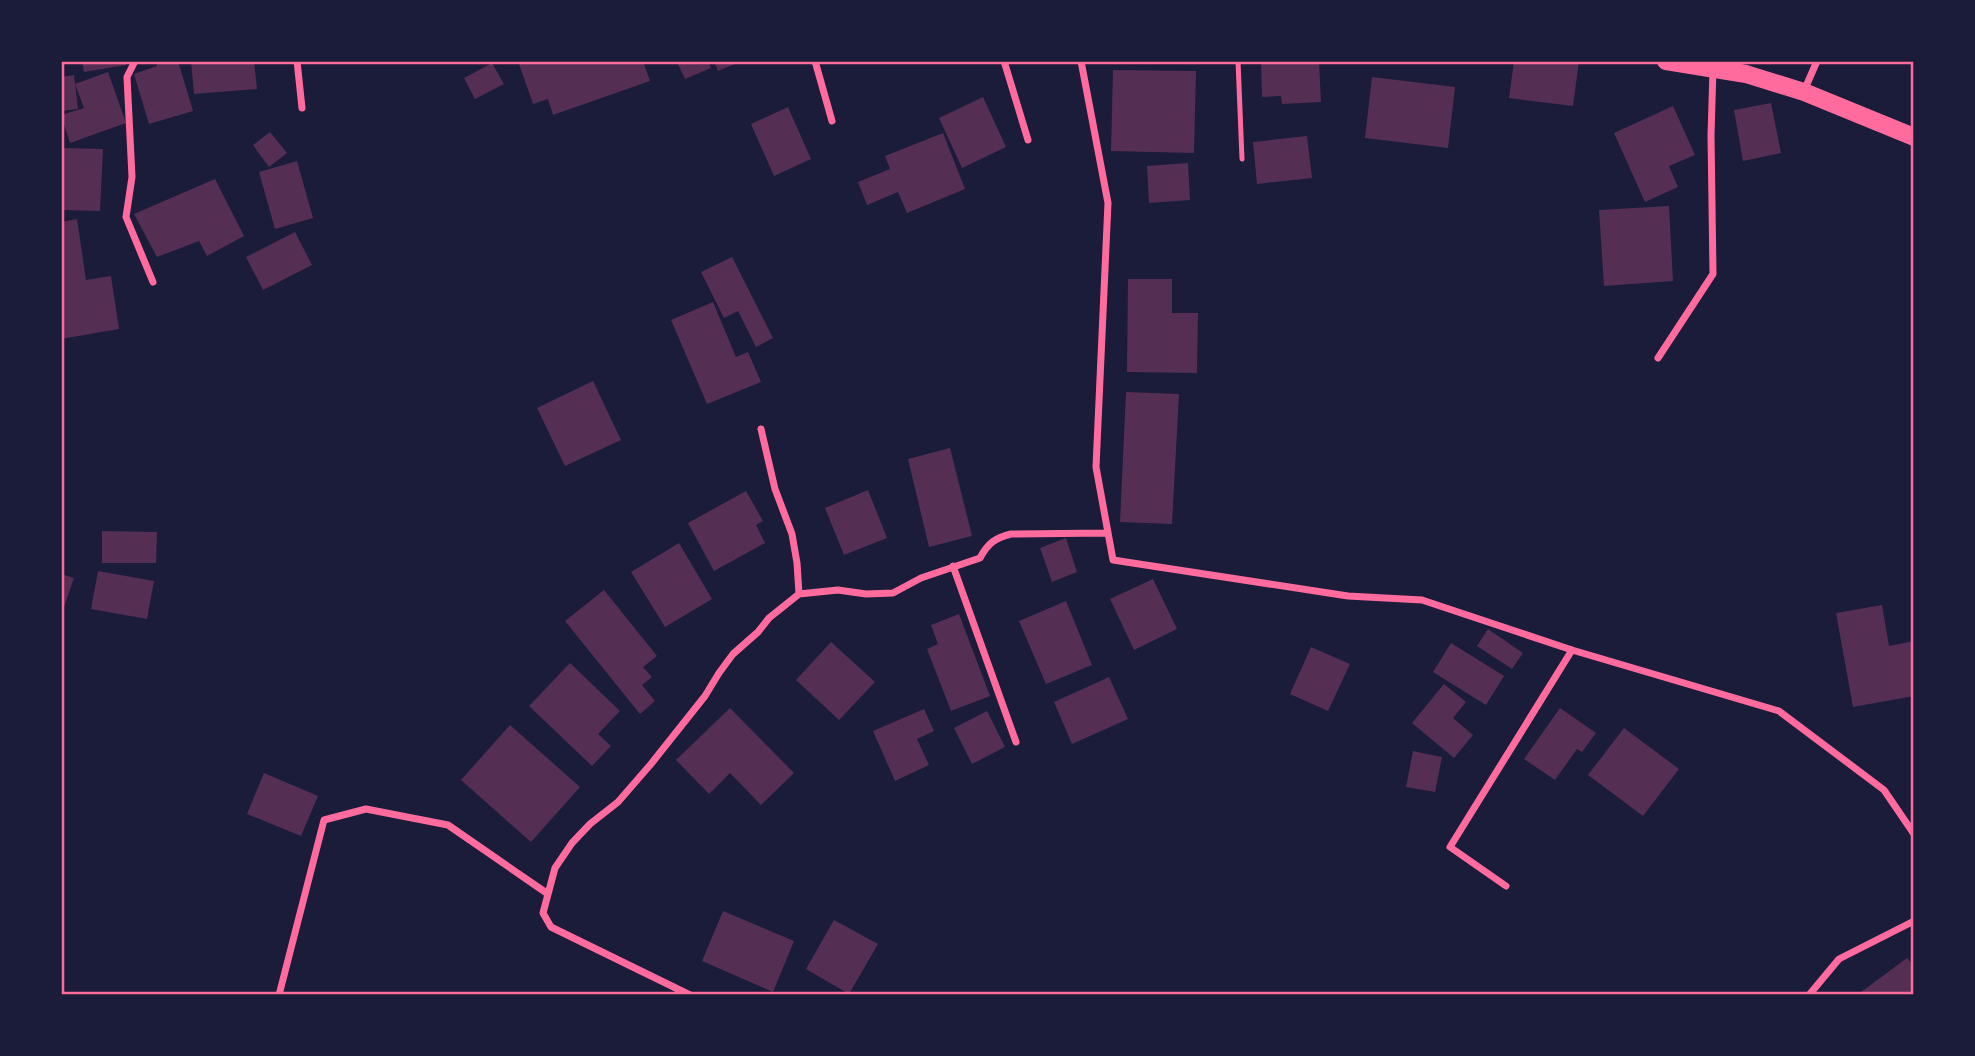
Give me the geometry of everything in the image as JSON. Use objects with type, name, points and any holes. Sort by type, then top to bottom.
[{"type":"main road","points":[[1667,61],[1746,74],[1804,92],[1914,137]]},
{"type":"street","points":[[135,61],[127,77],[132,177],[126,217],[153,282]]},
{"type":"street","points":[[297,61],[302,108]]},
{"type":"street","points":[[815,61],[832,121]]},
{"type":"street","points":[[1004,61],[1028,140]]},
{"type":"street","points":[[1081,61],[1108,203],[1096,467],[1113,560],[1348,596],[1422,600],[1572,650],[1779,711],[1884,790],[1914,834]]},
{"type":"street","points":[[1804,92],[1817,61]]},
{"type":"street","points":[[1658,358],[1713,274],[1713,68]]},
{"type":"street","points":[[761,429],[775,489],[792,534],[799,594]]},
{"type":"street","points":[[690,995],[551,927],[544,914],[555,869],[572,843],[590,824],[618,802],[651,764],[705,696],[733,654],[758,632],[769,618],[799,594],[838,590],[866,594],[893,593],[953,566],[980,558],[986,546],[996,537],[1011,534],[1107,533]]},
{"type":"street","points":[[953,566],[1016,743]]},
{"type":"street","points":[[1506,886],[1450,847],[1572,650]]},
{"type":"street","points":[[279,995],[324,820],[366,809],[448,825],[548,894]]},
{"type":"street","points":[[1809,995],[1839,959],[1914,921]]},
{"type":"lane","points":[[1238,61],[1242,159]]},
{"type":"building","points":[[82,61],[126,61],[126,65],[84,72]]},
{"type":"building","points":[[156,61],[178,61],[193,111],[149,124],[134,74],[157,66]]},
{"type":"building","points":[[191,61],[254,61],[257,89],[194,94]]},
{"type":"building","points":[[518,61],[643,61],[650,81],[553,115],[548,99],[533,104]]},
{"type":"building","points":[[684,61],[708,61],[711,68],[685,79],[678,64]]},
{"type":"building","points":[[714,61],[742,61],[718,71]]},
{"type":"building","points":[[1261,61],[1319,61],[1321,102],[1282,104],[1281,96],[1262,97]]},
{"type":"building","points":[[1514,61],[1579,61],[1573,106],[1509,98]]},
{"type":"building","points":[[492,63],[504,84],[475,99],[464,78]]},
{"type":"building","points":[[1113,70],[1196,71],[1194,153],[1111,151]]},
{"type":"building","points":[[108,72],[126,123],[70,143],[61,115],[84,108],[75,84]]},
{"type":"building","points":[[74,75],[78,109],[61,111],[61,77]]},
{"type":"building","points":[[1372,77],[1455,87],[1448,148],[1365,138]]},
{"type":"building","points":[[983,97],[1006,147],[962,168],[939,118]]},
{"type":"building","points":[[1771,103],[1781,153],[1743,161],[1734,110]]},
{"type":"building","points":[[1673,106],[1695,155],[1669,166],[1678,187],[1645,202],[1614,133]]},
{"type":"building","points":[[788,107],[811,159],[774,176],[751,124]]},
{"type":"building","points":[[270,132],[287,153],[269,167],[253,145]]},
{"type":"building","points":[[943,133],[965,189],[907,213],[898,192],[867,205],[858,182],[890,169],[885,156]]},
{"type":"building","points":[[1307,136],[1312,178],[1257,184],[1253,142]]},
{"type":"building","points":[[61,148],[103,149],[100,211],[61,210]]},
{"type":"building","points":[[297,161],[313,218],[275,229],[259,172]]},
{"type":"building","points":[[1188,163],[1190,200],[1149,203],[1147,166]]},
{"type":"building","points":[[215,179],[244,236],[207,256],[199,241],[157,257],[134,214]]},
{"type":"building","points":[[1669,206],[1673,281],[1604,286],[1599,210]]},
{"type":"building","points":[[77,219],[86,280],[111,276],[119,329],[61,339],[61,222]]},
{"type":"building","points":[[295,232],[312,265],[263,290],[246,257]]},
{"type":"building","points":[[732,257],[773,338],[756,347],[738,311],[724,318],[701,272]]},
{"type":"building","points":[[1128,279],[1172,279],[1172,313],[1198,313],[1197,373],[1127,372]]},
{"type":"building","points":[[713,302],[736,357],[748,352],[761,382],[707,404],[671,320]]},
{"type":"building","points":[[593,381],[621,440],[565,466],[537,408]]},
{"type":"building","points":[[1126,392],[1179,394],[1172,524],[1120,522]]},
{"type":"building","points":[[950,448],[972,536],[929,547],[908,459]]},
{"type":"building","points":[[868,490],[887,538],[844,555],[825,508]]},
{"type":"building","points":[[746,491],[763,521],[756,525],[765,543],[714,571],[688,523]]},
{"type":"building","points":[[102,531],[157,532],[156,563],[102,563]]},
{"type":"building","points":[[1066,538],[1077,572],[1052,582],[1040,548]]},
{"type":"building","points":[[679,543],[712,599],[665,627],[631,572]]},
{"type":"building","points":[[98,571],[154,581],[147,619],[91,609]]},
{"type":"building","points":[[61,574],[74,578],[64,607],[61,606]]},
{"type":"building","points":[[1153,579],[1177,629],[1134,650],[1110,599]]},
{"type":"building","points":[[604,590],[657,656],[643,667],[652,677],[642,685],[655,701],[640,714],[565,621]]},
{"type":"building","points":[[1066,601],[1092,665],[1046,684],[1019,621]]},
{"type":"building","points":[[1882,605],[1889,646],[1914,641],[1914,696],[1853,707],[1836,613]]},
{"type":"building","points":[[959,614],[990,696],[951,711],[927,649],[938,644],[931,625]]},
{"type":"building","points":[[1488,629],[1523,653],[1512,669],[1477,646]]},
{"type":"building","points":[[831,642],[875,682],[839,720],[796,680]]},
{"type":"building","points":[[1451,643],[1504,676],[1486,705],[1433,672]]},
{"type":"building","points":[[1311,647],[1350,664],[1328,711],[1290,694]]},
{"type":"building","points":[[570,663],[620,711],[598,734],[611,746],[592,766],[529,706]]},
{"type":"building","points":[[1109,677],[1128,719],[1072,744],[1054,702]]},
{"type":"building","points":[[1444,684],[1466,702],[1453,718],[1473,735],[1454,758],[1412,723]]},
{"type":"building","points":[[730,708],[794,773],[761,805],[730,773],[709,794],[676,760]]},
{"type":"building","points":[[1560,708],[1596,733],[1582,752],[1577,749],[1555,780],[1524,759]]},
{"type":"building","points":[[924,709],[934,731],[917,739],[929,765],[895,781],[873,731]]},
{"type":"building","points":[[987,711],[1005,747],[972,764],[954,728]]},
{"type":"building","points":[[510,725],[580,787],[531,842],[461,780]]},
{"type":"building","points":[[1624,728],[1679,769],[1643,816],[1588,775]]},
{"type":"building","points":[[1413,751],[1442,757],[1435,792],[1406,787]]},
{"type":"building","points":[[264,773],[318,796],[301,836],[247,814]]},
{"type":"building","points":[[723,911],[794,941],[773,992],[702,961]]},
{"type":"building","points":[[834,920],[878,944],[849,994],[806,969]]},
{"type":"building","points":[[1907,958],[1914,966],[1914,995],[1857,995]]}]
